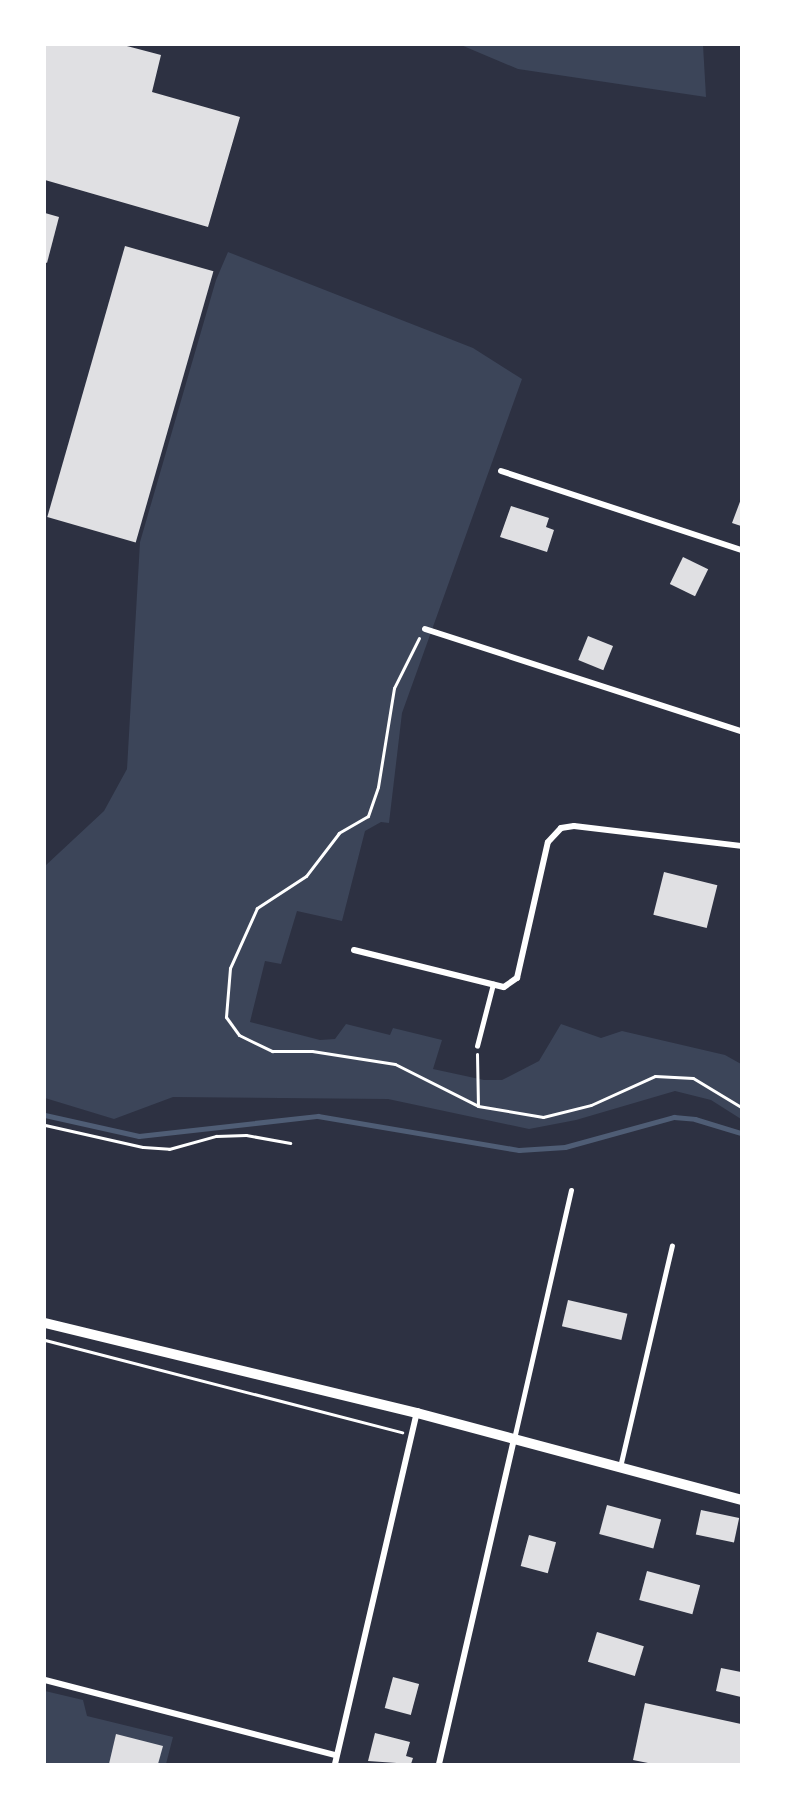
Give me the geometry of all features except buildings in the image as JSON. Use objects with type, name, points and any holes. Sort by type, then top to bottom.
[{"type":"street","points":[[501,471],[741,550]]},
{"type":"street","points":[[425,629],[741,731]]},
{"type":"street","points":[[354,950],[504,987],[517,978],[548,842],[561,828],[574,826],[741,846]]},
{"type":"street","points":[[45,1323],[417,1413],[741,1500]]},
{"type":"street","points":[[335,1764],[417,1413]]},
{"type":"street","points":[[439,1764],[514,1439]]},
{"type":"street","points":[[45,1680],[336,1755]]},
{"type":"lane","points":[[477,1046],[493,984]]},
{"type":"lane","points":[[514,1439],[571,1190]]},
{"type":"lane","points":[[620,1467],[672,1246]]},
{"type":"path","points":[[477,1046],[478,1106]]},
{"type":"path","points":[[45,1125],[143,1147],[169,1149],[216,1136],[246,1135],[290,1143]]},
{"type":"path","points":[[45,1340],[413,1433]]},
{"type":"shaded area","points":[[461,45],[703,45],[706,97],[518,69]]},
{"type":"shaded area","points":[[228,252],[473,348],[522,379],[402,713],[389,823],[381,822],[365,831],[342,921],[297,911],[281,964],[265,961],[250,1022],[320,1040],[335,1039],[346,1024],[390,1035],[393,1028],[442,1040],[433,1069],[484,1080],[502,1080],[539,1061],[561,1024],[601,1038],[622,1031],[725,1055],[741,1064],[741,1119],[711,1100],[675,1091],[576,1120],[529,1129],[388,1099],[173,1097],[114,1119],[45,1098],[45,866],[104,811],[127,769],[140,542],[216,280]]},
{"type":"shaded area","points":[[45,1691],[83,1700],[87,1716],[173,1737],[166,1764],[45,1764]]},
{"type":"waterway","points":[[45,1115],[139,1136],[318,1116],[519,1150],[565,1147],[674,1117],[695,1119],[741,1133]]}]
